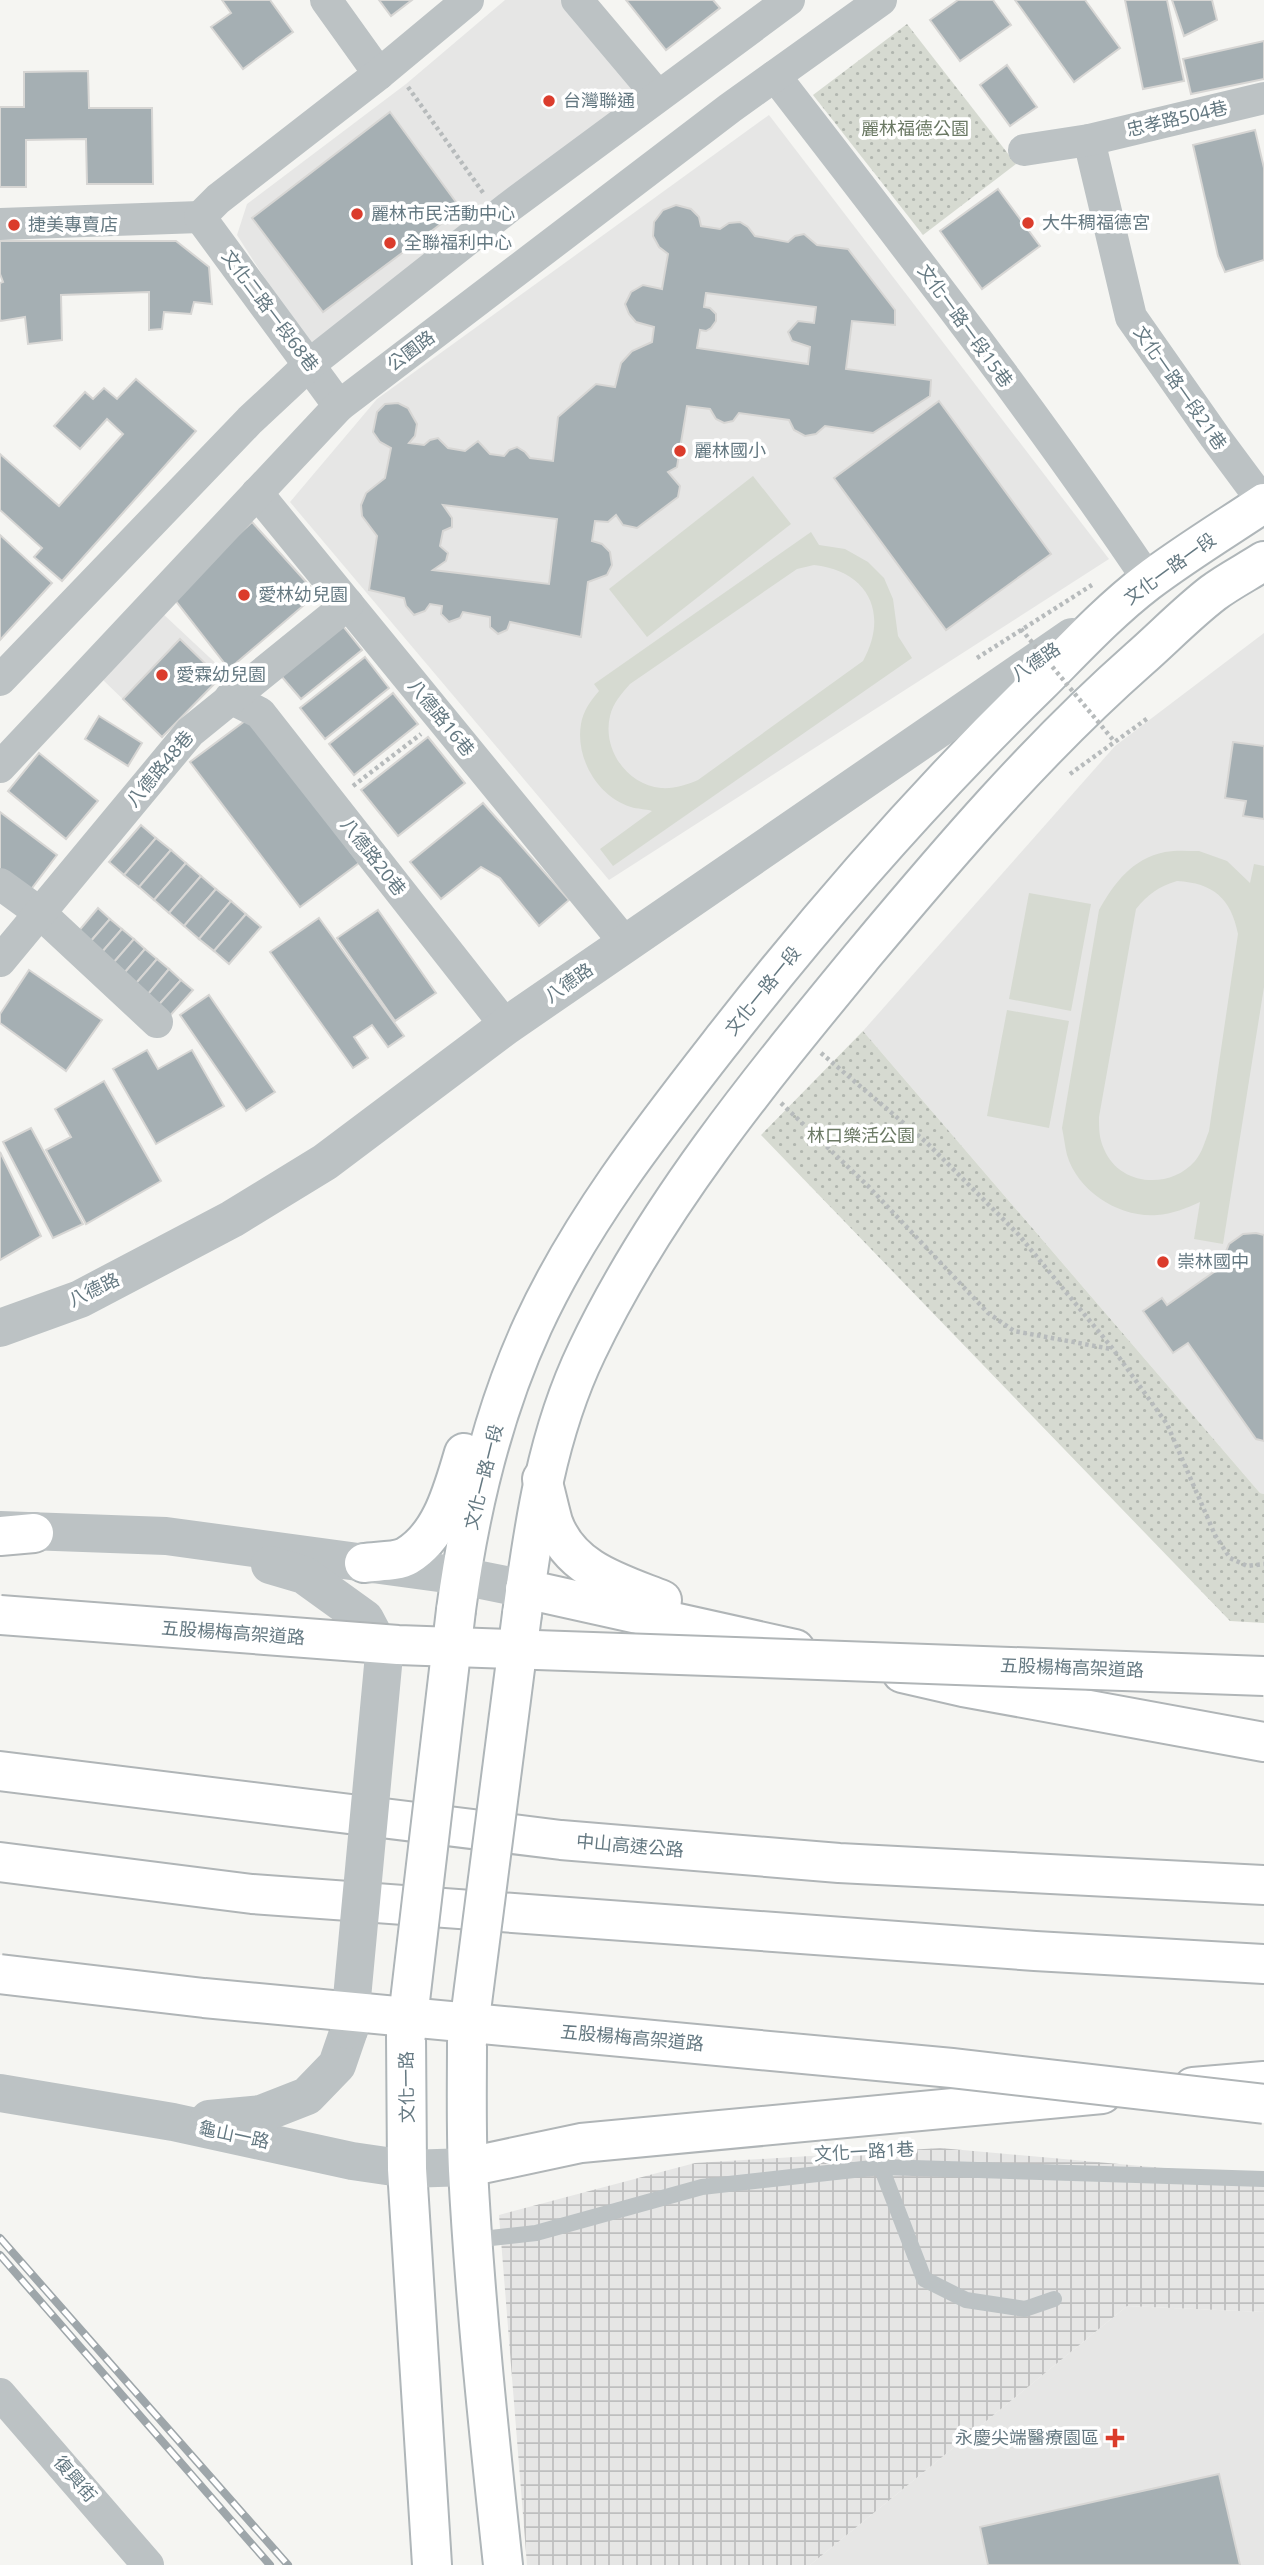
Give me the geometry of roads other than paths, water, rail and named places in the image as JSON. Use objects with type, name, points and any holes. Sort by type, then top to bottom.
[{"type":"main road","name":"文化一路一段","points":[[459,1593],[474,1508],[491,1443],[533,1326],[593,1216],[635,1153],[762,990],[884,846],[978,743],[1135,592],[1264,503]]},
{"type":"main road","points":[[503,2565],[487,2421],[472,2240],[468,2167],[467,2042],[523,1601],[542,1479],[558,1421],[585,1353],[628,1272],[684,1187],[799,1034],[996,799],[1092,701],[1214,593],[1264,561]]},
{"type":"main road","points":[[364,1563],[406,1557],[433,1533],[452,1493],[471,1427],[497,1367],[555,1282]]},
{"type":"main road","points":[[542,1479],[554,1524],[571,1554],[600,1576],[664,1601],[902,1662],[963,1686]]},
{"type":"main road","name":"文化一路","points":[[432,2565],[407,2169],[406,2035],[459,1593]]},
{"type":"main road","points":[[523,1601],[1264,1742]]},
{"type":"main road","name":"五股楊梅高架道路","points":[[0,1615],[398,1645],[1264,1676]]},
{"type":"main road","name":"中山高速公路","points":[[0,1772],[561,1840],[839,1863],[1264,1885]]},
{"type":"main road","points":[[0,1862],[251,1894],[1035,1951],[1264,1964]]},
{"type":"main road","name":"五股楊梅高架道路","points":[[0,1974],[218,1999],[952,2068],[1264,2104]]},
{"type":"main road","points":[[468,2167],[580,2143],[1264,2081]]},
{"type":"street","points":[[326,0],[379,74]]},
{"type":"street","points":[[0,224],[200,217],[218,199],[379,74],[468,0]]},
{"type":"street","points":[[577,0],[658,96]]},
{"type":"street","points":[[0,680],[250,420],[310,364],[499,215],[789,0]]},
{"type":"street","name":"公園路","points":[[0,767],[339,406],[775,76],[881,0]]},
{"type":"street","name":"文化一路一段15巷","points":[[775,76],[914,256],[1108,521],[1135,592]]},
{"type":"street","name":"忠孝路504巷","points":[[1024,149],[1089,140],[1264,98]]},
{"type":"street","name":"文化一路一段21巷","points":[[1089,140],[1131,317],[1214,437],[1264,503]]},
{"type":"street","name":"文化二路一段68巷","points":[[200,217],[339,406]]},
{"type":"street","name":"八德路16巷","points":[[257,493],[626,944]]},
{"type":"street","name":"八德路","points":[[0,1328],[80,1299],[232,1219],[324,1162],[506,1026],[1135,592]]},
{"type":"street","name":"八德路48巷","points":[[0,961],[190,732],[348,604]]},
{"type":"street","name":"八德路20巷","points":[[230,698],[260,713],[506,1026]]},
{"type":"street","points":[[0,884],[40,913],[157,1022]]},
{"type":"street","points":[[11,1533],[166,1536],[364,1563],[459,1593],[523,1601]]},
{"type":"street","points":[[166,1536],[304,1574],[365,1619],[384,1655],[349,2030],[337,2065],[307,2095],[261,2114],[173,2122]]},
{"type":"street","name":"龜山一路","points":[[0,2094],[173,2122],[352,2161],[407,2169],[468,2167]]},
{"type":"street","name":"復興街","points":[[0,2394],[148,2565]]},
{"type":"lane","name":"文化一路1巷","points":[[472,2240],[536,2233],[702,2187],[881,2167],[1264,2179]]},
{"type":"lane","points":[[881,2167],[924,2280],[966,2300],[1025,2309],[1054,2299]]},
{"type":"railway","points":[[0,2238],[288,2565]]},
{"type":"railway","points":[[0,2255],[270,2565]]},
{"type":"place","name":"台灣聯通","points":[[549,101]]},
{"type":"place","name":"麗林市民活動中心","points":[[357,214]]},
{"type":"place","name":"大牛稠福德宮","points":[[1028,223]]},
{"type":"place","name":"捷美專賣店","points":[[14,225]]},
{"type":"place","name":"全聯福利中心","points":[[390,243]]},
{"type":"place","name":"麗林國小","points":[[680,451]]},
{"type":"place","name":"愛林幼兒園","points":[[244,595]]},
{"type":"place","name":"愛霖幼兒園","points":[[162,675]]},
{"type":"place","name":"崇林國中","points":[[1163,1262]]},
{"type":"place","name":"永慶尖端醫療園區","points":[[1115,2438]]},
{"type":"park label","name":"麗林福德公園","points":[[915,129]]},
{"type":"park label","name":"林口樂活公園","points":[[861,1136]]}]
